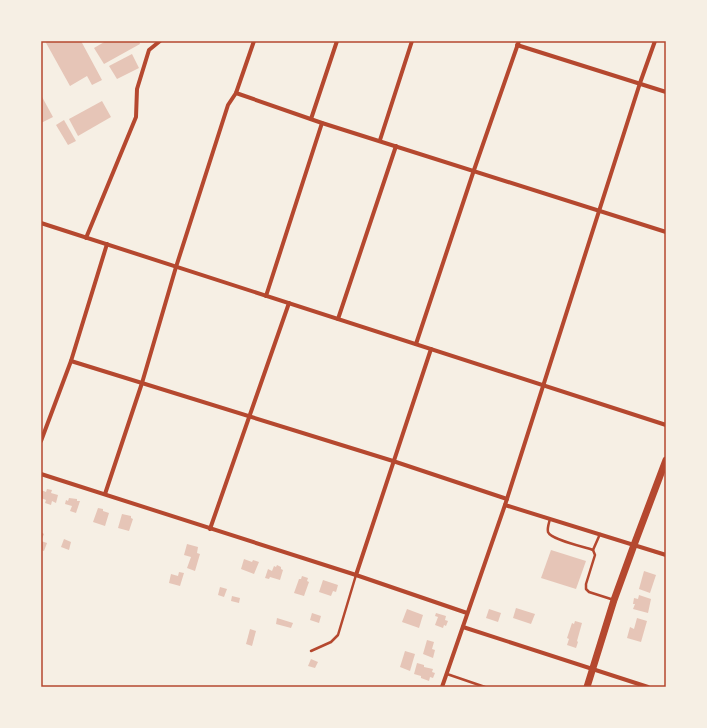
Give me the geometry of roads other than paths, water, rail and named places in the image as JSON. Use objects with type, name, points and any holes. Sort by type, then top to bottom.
[{"type":"main road","points":[[587,687],[614,600],[666,460]]},
{"type":"street","points":[[86,238],[136,117],[137,89],[149,50],[160,41]]},
{"type":"street","points":[[105,494],[142,383],[176,266],[228,105],[236,93],[254,41]]},
{"type":"street","points":[[311,119],[337,41]]},
{"type":"street","points":[[380,140],[412,41]]},
{"type":"street","points":[[442,687],[507,499],[598,211],[655,41]]},
{"type":"street","points":[[416,344],[518,43],[666,92]]},
{"type":"street","points":[[236,93],[322,123],[380,140],[666,232]]},
{"type":"street","points":[[266,296],[322,123]]},
{"type":"street","points":[[338,319],[396,146]]},
{"type":"street","points":[[41,223],[666,425]]},
{"type":"street","points":[[41,440],[71,360],[107,244]]},
{"type":"street","points":[[210,528],[289,303]]},
{"type":"street","points":[[356,575],[431,349]]},
{"type":"street","points":[[71,360],[393,461],[507,499]]},
{"type":"street","points":[[41,474],[356,575],[467,613]]},
{"type":"street","points":[[505,505],[666,555]]},
{"type":"street","points":[[463,627],[648,687]]},
{"type":"lane","points":[[550,519],[548,530],[550,535],[593,550]]},
{"type":"lane","points":[[600,534],[593,550],[595,555],[586,584],[586,589],[589,592],[614,600]]},
{"type":"lane","points":[[311,651],[331,642],[338,635],[356,575]]},
{"type":"lane","points":[[447,674],[485,687]]}]
